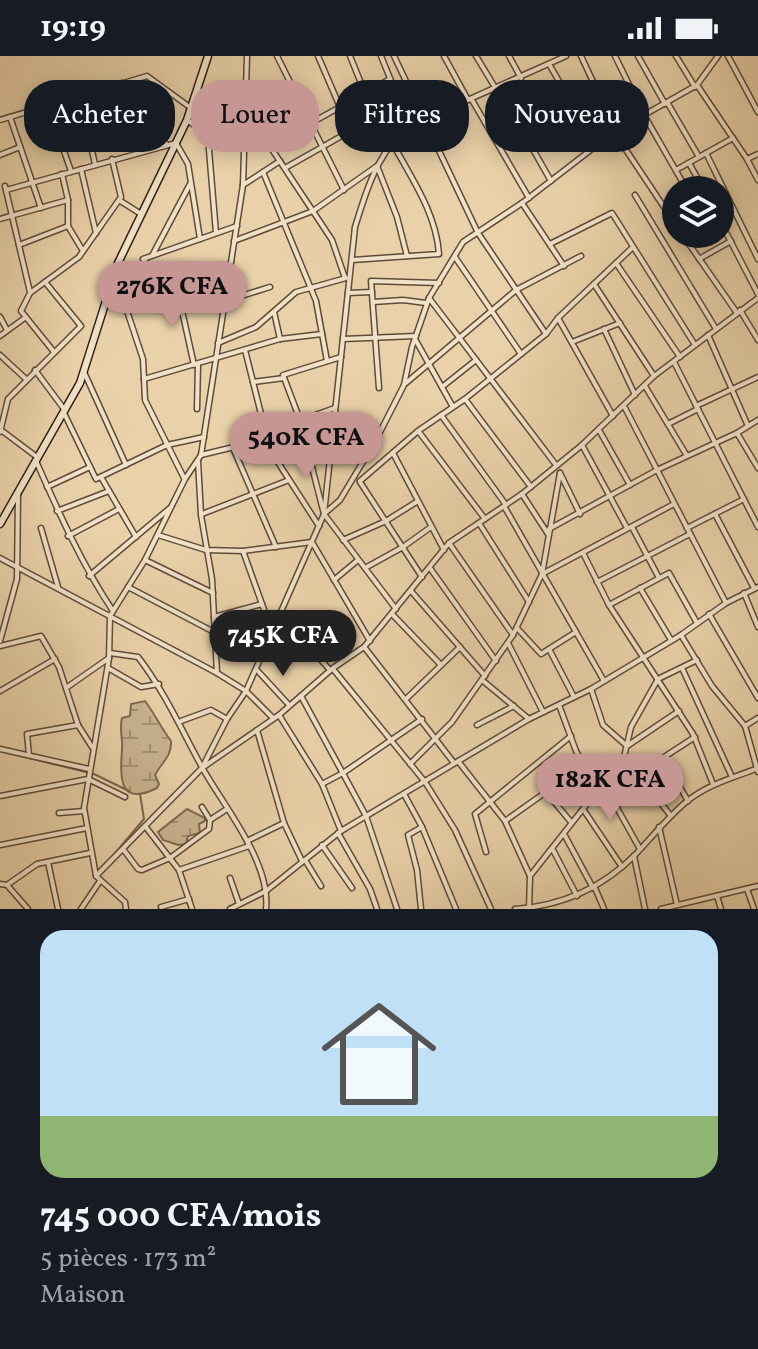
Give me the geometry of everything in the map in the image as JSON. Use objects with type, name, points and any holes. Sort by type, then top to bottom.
[{"type":"street","points":[[201,80],[208,56]]},
{"type":"street","points":[[247,56],[247,80]]},
{"type":"street","points":[[277,56],[289,80]]},
{"type":"street","points":[[318,56],[335,95]]},
{"type":"street","points":[[350,56],[360,80]]},
{"type":"street","points":[[381,56],[390,79]]},
{"type":"street","points":[[394,56],[405,80]]},
{"type":"street","points":[[444,56],[529,198]]},
{"type":"street","points":[[476,56],[492,80]]},
{"type":"street","points":[[509,56],[521,78]]},
{"type":"street","points":[[516,80],[566,56]]},
{"type":"street","points":[[581,56],[592,80]]},
{"type":"street","points":[[615,56],[627,80]]},
{"type":"street","points":[[638,56],[699,157]]},
{"type":"street","points":[[676,56],[734,138],[758,180]]},
{"type":"street","points":[[728,56],[758,112]]},
{"type":"street","points":[[649,112],[696,86],[716,57]]},
{"type":"street","points":[[549,64],[558,80]]},
{"type":"street","points":[[133,80],[147,76],[152,80]]},
{"type":"street","points":[[470,100],[485,93]]},
{"type":"street","points":[[0,524],[84,372],[118,263],[191,108],[175,96]]},
{"type":"street","points":[[0,120],[24,113]]},
{"type":"street","points":[[10,117],[41,208]]},
{"type":"street","points":[[187,120],[208,138],[216,233]]},
{"type":"street","points":[[649,124],[679,176]]},
{"type":"street","points":[[676,170],[734,138]]},
{"type":"street","points":[[285,168],[335,140]]},
{"type":"street","points":[[319,141],[344,190]]},
{"type":"street","points":[[176,143],[188,164],[200,239]]},
{"type":"street","points":[[0,155],[20,147]]},
{"type":"street","points":[[64,152],[71,171]]},
{"type":"street","points":[[92,152],[95,164]]},
{"type":"street","points":[[0,197],[6,190],[140,152]]},
{"type":"street","points":[[217,673],[213,593],[201,515],[200,457],[243,185],[244,152]]},
{"type":"street","points":[[274,152],[332,240],[347,277]]},
{"type":"street","points":[[202,768],[227,719],[246,691],[324,514],[348,293],[347,277],[355,227],[383,152]]},
{"type":"street","points":[[351,261],[439,254],[432,215],[397,152]]},
{"type":"street","points":[[439,152],[478,233],[546,334]]},
{"type":"street","points":[[534,152],[551,181]]},
{"type":"street","points":[[324,514],[340,500],[376,440],[404,385],[428,301],[463,242],[529,198],[588,152]]},
{"type":"street","points":[[628,152],[662,206]]},
{"type":"street","points":[[706,153],[758,259]]},
{"type":"street","points":[[747,159],[758,154]]},
{"type":"street","points":[[54,352],[21,311],[30,293],[83,251],[121,197],[112,159]]},
{"type":"street","points":[[243,185],[280,161]]},
{"type":"street","points":[[689,163],[696,176]]},
{"type":"street","points":[[234,241],[313,211],[377,166]]},
{"type":"street","points":[[377,166],[397,217],[407,256]]},
{"type":"street","points":[[81,168],[96,233]]},
{"type":"street","points":[[263,172],[316,301],[327,361]]},
{"type":"street","points":[[62,174],[68,200],[68,226],[83,251]]},
{"type":"street","points":[[153,255],[191,182]]},
{"type":"street","points":[[6,190],[30,293]]},
{"type":"street","points":[[635,195],[716,329]]},
{"type":"street","points":[[0,219],[68,200]]},
{"type":"street","points":[[119,200],[141,214]]},
{"type":"street","points":[[522,203],[564,266]]},
{"type":"street","points":[[550,244],[612,213],[695,345]]},
{"type":"street","points":[[19,245],[68,226]]},
{"type":"street","points":[[170,290],[143,259],[237,226]]},
{"type":"street","points":[[360,481],[418,431],[465,399],[546,334],[558,318],[633,247]]},
{"type":"street","points":[[692,248],[758,340]]},
{"type":"street","points":[[699,259],[719,248]]},
{"type":"street","points":[[734,248],[758,309]]},
{"type":"street","points":[[455,256],[521,354]]},
{"type":"street","points":[[404,385],[516,290],[581,256]]},
{"type":"street","points":[[616,263],[680,357]]},
{"type":"street","points":[[108,299],[125,305],[229,270]]},
{"type":"street","points":[[218,343],[244,333],[296,292],[347,277]]},
{"type":"street","points":[[379,388],[371,281],[439,283]]},
{"type":"street","points":[[45,282],[81,326],[8,399],[1,431],[36,458],[68,536],[112,614]]},
{"type":"street","points":[[594,284],[654,376]]},
{"type":"street","points":[[225,301],[270,287]]},
{"type":"street","points":[[177,288],[196,364],[197,409]]},
{"type":"street","points":[[348,293],[372,292]]},
{"type":"street","points":[[96,876],[202,768],[279,715],[332,669],[364,647],[449,543],[531,487],[599,430],[654,376],[756,298]]},
{"type":"street","points":[[373,302],[428,301],[460,336],[489,379],[557,466],[580,514]]},
{"type":"street","points":[[125,305],[143,359],[145,400],[185,479]]},
{"type":"street","points":[[274,312],[280,339]]},
{"type":"street","points":[[0,317],[7,330]]},
{"type":"street","points":[[0,336],[26,317]]},
{"type":"street","points":[[558,318],[613,416]]},
{"type":"street","points":[[572,342],[620,323]]},
{"type":"street","points":[[604,329],[635,395]]},
{"type":"street","points":[[144,379],[280,339],[322,334]]},
{"type":"street","points":[[708,335],[748,426]]},
{"type":"street","points":[[343,339],[416,337]]},
{"type":"street","points":[[416,337],[453,407]]},
{"type":"street","points":[[245,350],[270,450],[319,526]]},
{"type":"street","points":[[0,355],[26,379]]},
{"type":"street","points":[[341,357],[283,375],[300,420],[324,514],[394,612],[441,665]]},
{"type":"street","points":[[442,387],[476,360]]},
{"type":"street","points":[[674,362],[758,527]]},
{"type":"street","points":[[35,370],[64,410],[96,479],[167,445],[204,437]]},
{"type":"street","points":[[84,372],[126,465]]},
{"type":"street","points":[[668,424],[758,377]]},
{"type":"street","points":[[253,382],[284,378]]},
{"type":"street","points":[[644,386],[687,456]]},
{"type":"street","points":[[465,399],[531,487]]},
{"type":"street","points":[[624,406],[726,603]]},
{"type":"street","points":[[335,410],[376,440]]},
{"type":"street","points":[[265,433],[335,410]]},
{"type":"street","points":[[441,415],[505,506],[604,681]]},
{"type":"street","points":[[549,531],[657,470],[715,444],[758,420]]},
{"type":"street","points":[[599,430],[630,485]]},
{"type":"street","points":[[418,431],[485,519]]},
{"type":"street","points":[[737,433],[758,468]]},
{"type":"street","points":[[126,909],[125,902],[96,876],[85,811],[89,769],[110,656],[112,614],[200,457],[267,439]]},
{"type":"street","points":[[582,445],[659,578]]},
{"type":"street","points":[[233,448],[276,547]]},
{"type":"street","points":[[393,453],[444,550]]},
{"type":"street","points":[[47,487],[90,467]]},
{"type":"street","points":[[410,764],[452,722],[508,643],[530,603],[542,574],[560,473]]},
{"type":"street","points":[[356,474],[422,577]]},
{"type":"street","points":[[101,477],[136,537]]},
{"type":"street","points":[[201,515],[289,480]]},
{"type":"street","points":[[57,511],[109,491]]},
{"type":"street","points":[[18,492],[17,579],[0,643],[41,636],[55,659],[78,725],[93,749]]},
{"type":"street","points":[[522,494],[549,531]]},
{"type":"street","points":[[687,528],[744,499]]},
{"type":"street","points":[[343,540],[386,521],[418,501]]},
{"type":"street","points":[[542,574],[675,504]]},
{"type":"street","points":[[89,576],[172,506]]},
{"type":"street","points":[[68,536],[119,509]]},
{"type":"street","points":[[230,909],[266,891],[339,832],[529,719],[591,689],[681,635],[726,603],[756,588],[715,514]]},
{"type":"street","points":[[479,523],[530,603]]},
{"type":"street","points":[[364,568],[403,547],[431,527]]},
{"type":"street","points":[[41,528],[59,589]]},
{"type":"street","points":[[597,582],[690,534]]},
{"type":"street","points":[[158,535],[206,550],[243,551],[312,542]]},
{"type":"street","points":[[312,542],[370,641]]},
{"type":"street","points":[[449,543],[513,635]]},
{"type":"street","points":[[243,551],[273,634]]},
{"type":"street","points":[[583,553],[609,605],[695,737],[713,784]]},
{"type":"street","points":[[0,558],[112,614],[217,673],[246,691],[273,718]]},
{"type":"street","points":[[145,560],[213,593]]},
{"type":"street","points":[[334,580],[358,560]]},
{"type":"street","points":[[430,567],[496,661]]},
{"type":"street","points":[[609,605],[669,573],[697,623]]},
{"type":"street","points":[[128,587],[215,633]]},
{"type":"street","points":[[640,588],[671,640]]},
{"type":"street","points":[[411,591],[484,678],[529,719]]},
{"type":"street","points":[[744,593],[758,627]]},
{"type":"street","points":[[214,617],[262,604]]},
{"type":"street","points":[[709,614],[758,698]]},
{"type":"street","points":[[281,616],[332,669],[425,782],[455,830],[491,909]]},
{"type":"street","points":[[517,628],[541,654],[576,632]]},
{"type":"street","points":[[243,631],[262,656]]},
{"type":"street","points":[[515,909],[529,909],[594,888],[634,856],[659,827],[688,801],[713,784],[758,770],[745,726],[712,686],[681,635]]},
{"type":"street","points":[[508,643],[543,712]]},
{"type":"street","points":[[364,647],[505,821],[530,876],[529,909]]},
{"type":"street","points":[[406,699],[460,647]]},
{"type":"street","points":[[549,649],[574,697]]},
{"type":"street","points":[[66,688],[110,656],[138,657],[159,684],[202,768],[248,844],[266,891],[266,909]]},
{"type":"street","points":[[0,691],[55,659]]},
{"type":"street","points":[[530,876],[624,757],[631,727],[658,679],[697,660]]},
{"type":"street","points":[[108,668],[141,687],[159,684]]},
{"type":"street","points":[[682,668],[732,777]]},
{"type":"street","points":[[256,669],[289,705]]},
{"type":"street","points":[[591,689],[603,725],[627,746]]},
{"type":"street","points":[[301,696],[366,816],[397,909]]},
{"type":"street","points":[[559,704],[597,790]]},
{"type":"street","points":[[477,725],[514,706]]},
{"type":"street","points":[[180,722],[211,710],[227,719]]},
{"type":"street","points":[[627,746],[679,711]]},
{"type":"street","points":[[279,715],[322,784],[339,832],[370,889],[377,909]]},
{"type":"street","points":[[745,726],[758,718]]},
{"type":"street","points":[[322,784],[422,719]]},
{"type":"street","points":[[29,755],[27,734],[78,725]]},
{"type":"street","points":[[257,730],[284,823],[321,886]]},
{"type":"street","points":[[486,852],[474,817],[490,799],[571,736]]},
{"type":"street","points":[[638,774],[695,737]]},
{"type":"street","points":[[0,749],[89,769]]},
{"type":"street","points":[[624,757],[671,816]]},
{"type":"street","points":[[663,758],[688,801]]},
{"type":"street","points":[[0,796],[88,779],[125,797]]},
{"type":"street","points":[[603,783],[640,849]]},
{"type":"street","points":[[505,821],[546,792],[571,823]]},
{"type":"street","points":[[404,794],[422,827],[456,909]]},
{"type":"street","points":[[123,848],[140,870],[170,858],[209,829],[210,820],[202,807]]},
{"type":"street","points":[[210,820],[227,809]]},
{"type":"street","points":[[583,809],[622,867]]},
{"type":"street","points":[[59,813],[85,811]]},
{"type":"street","points":[[179,870],[248,844],[284,823]]},
{"type":"street","points":[[145,826],[179,870],[192,909]]},
{"type":"street","points":[[421,909],[417,870],[408,835],[422,827]]},
{"type":"street","points":[[659,827],[673,907]]},
{"type":"street","points":[[0,845],[87,828]]},
{"type":"street","points":[[563,833],[604,909]]},
{"type":"street","points":[[322,845],[352,888]]},
{"type":"street","points":[[552,847],[577,896]]},
{"type":"street","points":[[7,885],[37,864],[90,853]]},
{"type":"street","points":[[634,856],[645,909]]},
{"type":"street","points":[[48,862],[58,909]]},
{"type":"street","points":[[230,878],[239,904]]},
{"type":"street","points":[[81,909],[100,881]]},
{"type":"street","points":[[0,884],[7,885],[28,909]]},
{"type":"street","points":[[661,909],[758,886]]},
{"type":"street","points":[[747,889],[754,909]]},
{"type":"street","points":[[717,896],[721,909]]},
{"type":"street","points":[[161,907],[189,899]]},
{"type":"green space","points":[[145,701],[171,741],[171,746],[155,775],[159,784],[157,788],[135,794],[124,787],[122,780],[121,722],[122,718],[130,716],[131,704]]},
{"type":"green space","points":[[187,809],[205,818],[199,824],[200,833],[188,836],[186,844],[163,840],[158,832]]},
{"type":"waterway","points":[[0,751],[94,774],[129,791]]},
{"type":"waterway","points":[[111,858],[144,819],[140,794]]}]
